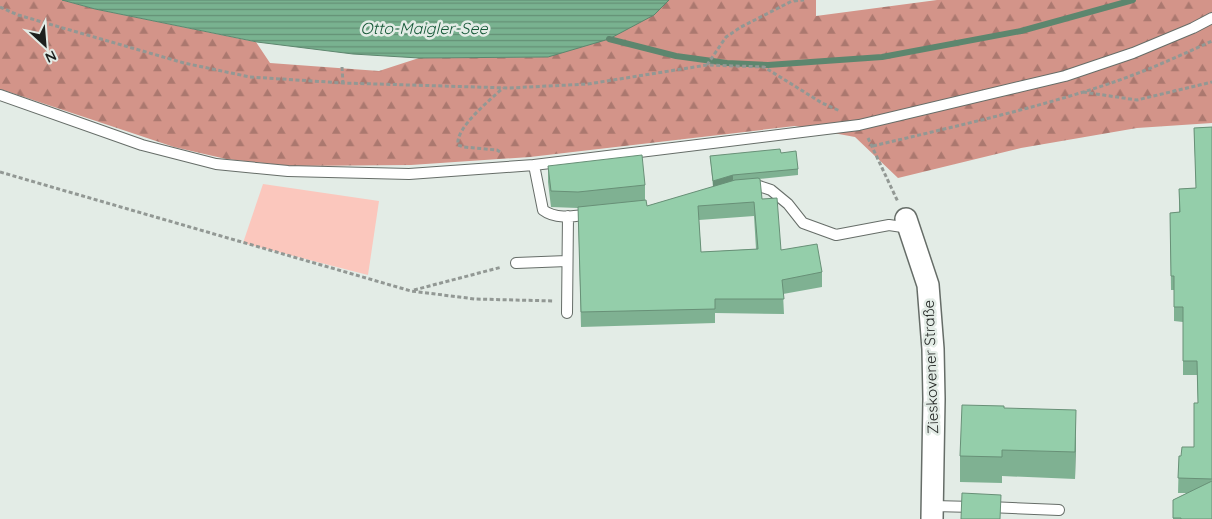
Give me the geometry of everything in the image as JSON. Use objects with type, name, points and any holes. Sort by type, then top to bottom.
[{"type":"street","name":"Zieskovener Straße","points":[[907,223],[928,286],[934,365],[932,512]]},
{"type":"lane","points":[[0,95],[142,146],[216,164],[288,170],[410,174],[534,165],[860,125],[1065,76],[1133,53],[1212,18]]},
{"type":"lane","points":[[534,165],[543,210],[549,214],[568,216],[601,213]]},
{"type":"lane","points":[[734,188],[759,186],[771,190],[788,204],[803,223],[836,235],[907,223]]},
{"type":"lane","points":[[567,313],[568,216]]},
{"type":"lane","points":[[516,263],[567,260]]},
{"type":"lane","points":[[932,512],[1059,510]]},
{"type":"path","points":[[707,65],[726,37],[741,27],[794,0],[804,0]]},
{"type":"path","points":[[0,6],[18,15],[184,63],[250,77],[343,83],[503,88],[588,84],[707,65],[764,68],[822,103],[842,112],[860,125]]},
{"type":"path","points":[[907,223],[873,146],[980,120],[1081,92],[1174,59],[1212,41]]},
{"type":"path","points":[[342,67],[343,83]]},
{"type":"path","points":[[1081,92],[1137,100],[1212,82]]},
{"type":"path","points":[[503,88],[463,127],[457,139],[458,145],[464,147],[497,150],[508,156],[512,167]]},
{"type":"path","points":[[0,172],[411,291],[475,299],[567,301]]},
{"type":"path","points":[[411,291],[516,263]]},
{"type":"green space","points":[[0,0],[62,0],[95,9],[256,42],[270,63],[379,71],[419,58],[548,57],[654,15],[669,0],[816,0],[816,16],[937,0],[1212,0],[1212,123],[1137,128],[1021,148],[898,178],[855,137],[795,126],[530,157],[411,165],[291,166],[226,159],[174,147],[0,89]]},
{"type":"shaded area","points":[[263,184],[379,201],[368,275],[243,243]]},
{"type":"water","name":"Otto-Maigler-See","points":[[62,0],[669,0],[654,15],[609,39],[548,57],[419,58],[353,54],[257,42],[95,9]]},
{"type":"building","points":[[1212,127],[1212,479],[1178,478],[1179,456],[1181,456],[1182,447],[1194,447],[1194,403],[1198,403],[1197,361],[1183,361],[1183,307],[1174,307],[1174,276],[1171,276],[1170,213],[1180,212],[1179,189],[1196,188],[1194,128]]},
{"type":"building","points":[[780,149],[781,153],[796,151],[798,169],[733,175],[713,181],[710,156]]},
{"type":"building","points":[[642,155],[645,185],[578,192],[551,191],[548,166]]},
{"type":"building","points":[[760,179],[762,199],[777,198],[781,250],[817,244],[822,272],[782,280],[784,299],[715,299],[715,309],[581,312],[578,207],[646,200],[647,206],[735,180]],"holes":[[[754,202],[758,249],[701,252],[698,206]]]},
{"type":"building","points":[[962,405],[1076,410],[1075,452],[1002,450],[1002,457],[960,456]]},
{"type":"building","points":[[1212,481],[1212,519],[1173,518],[1173,500]]},
{"type":"building","points":[[962,493],[1001,495],[1000,519],[961,519]]},
{"type":"waterway","points":[[609,39],[676,56],[727,63],[768,65],[882,57],[1021,31],[1133,0]]}]
